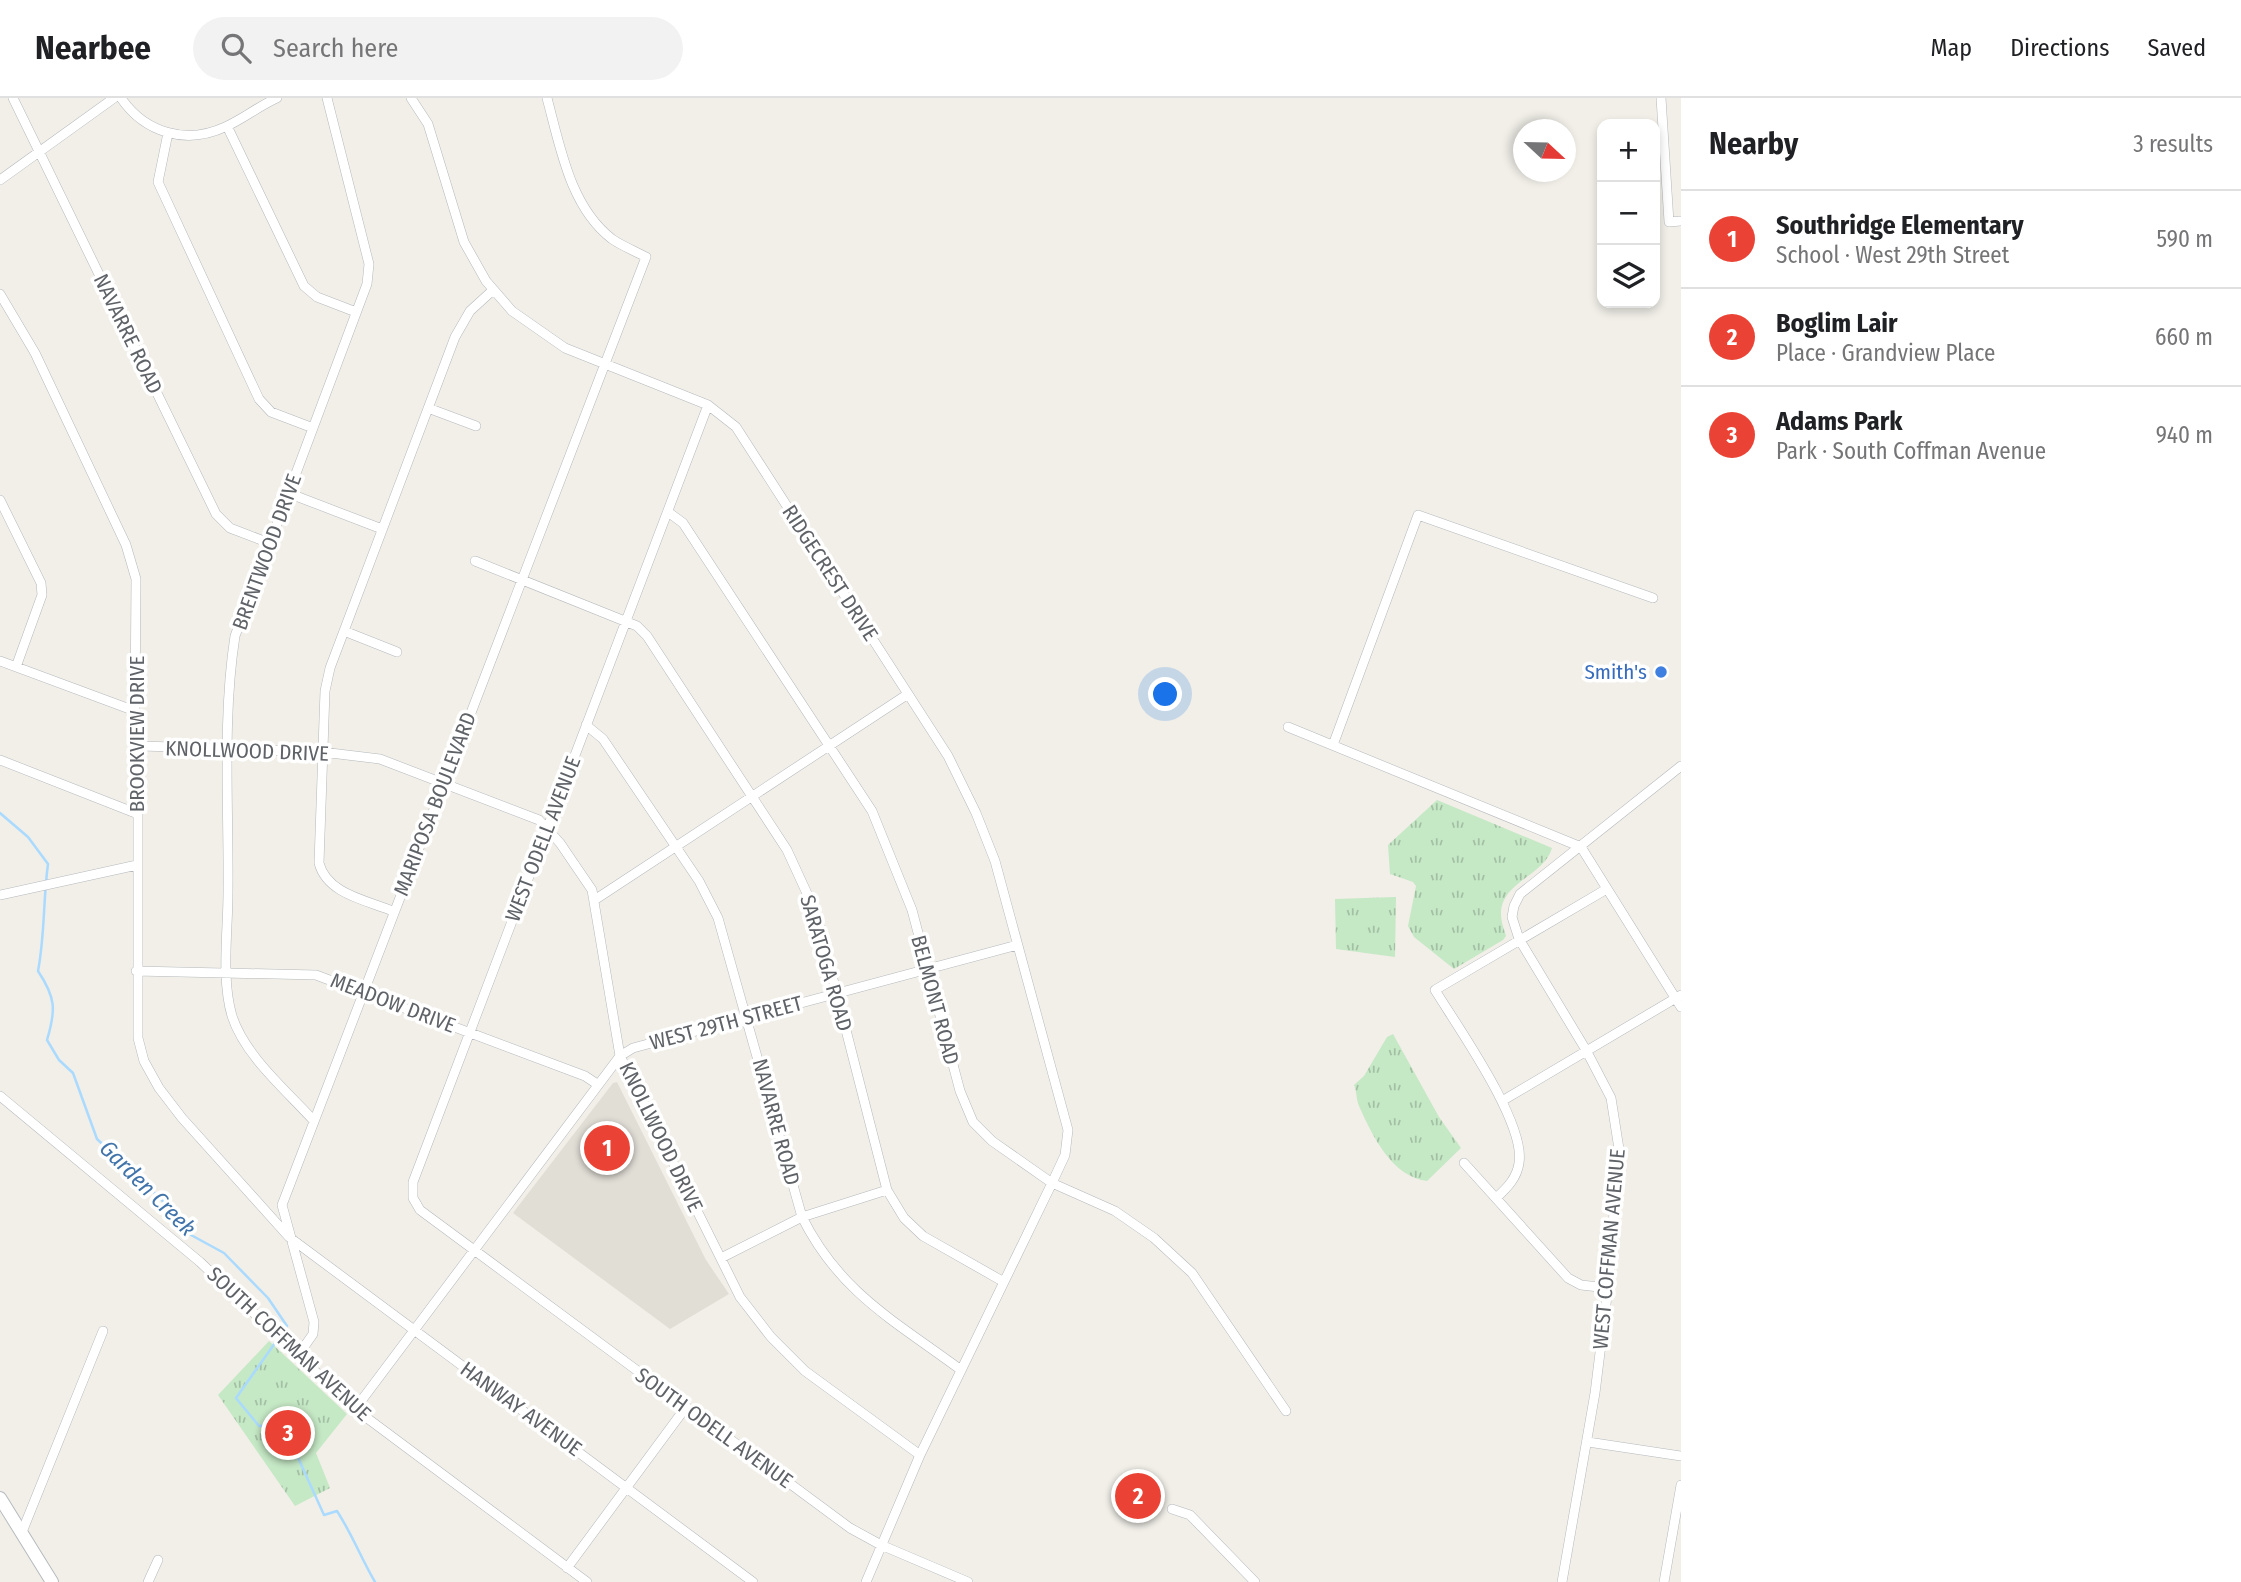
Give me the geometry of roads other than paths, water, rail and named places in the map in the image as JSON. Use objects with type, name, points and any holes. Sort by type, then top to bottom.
[{"type":"main road","points":[[0,1498],[52,1582]]},
{"type":"street","name":"NAVARRE ROAD","points":[[13,98],[216,514],[230,528],[269,543]]},
{"type":"street","points":[[0,180],[114,98]]},
{"type":"street","points":[[121,98],[133,114],[151,127],[168,133],[204,135],[228,126],[277,98]]},
{"type":"street","name":"BRENTWOOD DRIVE","points":[[314,1121],[246,1044],[231,1013],[228,973],[229,751],[235,636],[367,284],[369,264],[327,98]]},
{"type":"street","name":"RIDGECREST DRIVE","points":[[411,98],[428,124],[464,242],[493,290],[529,326],[565,348],[708,405],[736,428],[948,756],[976,813],[995,862],[1068,1130],[1066,1155],[920,1455],[866,1582]]},
{"type":"street","name":"MARIPOSA BOULEVARD","points":[[299,1354],[313,1334],[314,1322],[282,1205],[646,257],[613,239],[588,214],[565,162],[547,98]]},
{"type":"street","points":[[1661,98],[1669,222],[1681,221]]},
{"type":"street","points":[[228,126],[304,286],[317,297],[356,312]]},
{"type":"street","points":[[168,133],[158,182],[258,399],[271,412],[313,428]]},
{"type":"street","points":[[394,911],[335,888],[322,872],[319,863],[325,691],[344,631],[461,324],[493,290]]},
{"type":"street","name":"BROOKVIEW DRIVE","points":[[0,294],[35,353],[126,545],[136,579],[135,711],[142,746],[138,814],[136,971],[138,1038],[144,1061],[159,1088],[182,1118],[289,1237]]},
{"type":"street","name":"WEST ODELL AVENUE","points":[[475,1250],[420,1210],[413,1198],[413,1182],[708,405]]},
{"type":"street","points":[[428,408],[476,426]]},
{"type":"street","points":[[288,493],[382,529]]},
{"type":"street","points":[[0,500],[41,583],[42,595],[16,667]]},
{"type":"street","name":"BELMONT ROAD","points":[[668,512],[683,523],[872,811],[912,910],[960,1091],[973,1122],[992,1141],[1052,1183],[1115,1211],[1154,1238],[1192,1273],[1286,1411]]},
{"type":"street","points":[[1333,745],[1418,515],[1653,598]]},
{"type":"street","name":"SARATOGA ROAD","points":[[475,561],[637,626],[647,636],[787,850],[816,913],[887,1191],[904,1218],[923,1236],[1003,1282]]},
{"type":"street","points":[[344,631],[397,652]]},
{"type":"street","points":[[0,660],[135,711]]},
{"type":"street","points":[[596,900],[908,694]]},
{"type":"street","name":"NAVARRE ROAD","points":[[586,724],[603,739],[674,848],[699,881],[718,918],[803,1217],[829,1262],[849,1286],[961,1370]]},
{"type":"street","points":[[1288,727],[1581,847],[1605,890],[1680,1000],[1586,1050],[1502,1101]]},
{"type":"street","name":"KNOLLWOOD DRIVE","points":[[142,746],[322,752],[380,759],[539,820],[560,843],[596,900],[621,1056],[748,1308],[786,1353],[920,1455]]},
{"type":"street","points":[[0,760],[138,814]]},
{"type":"street","name":"WEST COFFMAN AVENUE","points":[[1562,1582],[1588,1442],[1608,1288],[1618,1182],[1618,1124],[1611,1098],[1586,1050],[1519,939],[1513,918],[1514,906],[1520,894],[1681,766]]},
{"type":"street","points":[[0,895],[137,865]]},
{"type":"street","points":[[1496,1198],[1516,1175],[1520,1160],[1516,1133],[1502,1101],[1435,990],[1605,890]]},
{"type":"street","name":"WEST 29TH STREET","points":[[355,1409],[597,1084],[621,1056],[633,1048],[1017,945]]},
{"type":"street","name":"MEADOW DRIVE","points":[[136,971],[316,975],[585,1076],[597,1084]]},
{"type":"street","name":"SOUTH COFFMAN AVENUE","points":[[0,1096],[201,1262],[355,1409],[587,1582]]},
{"type":"street","points":[[1464,1163],[1568,1278],[1581,1285],[1608,1288]]},
{"type":"street","points":[[721,1258],[803,1217],[887,1191]]},
{"type":"street","name":"HANWAY AVENUE","points":[[289,1237],[753,1582]]},
{"type":"street","name":"SOUTH ODELL AVENUE","points":[[475,1250],[850,1528],[881,1545],[968,1582]]},
{"type":"street","points":[[22,1532],[103,1331]]},
{"type":"street","points":[[567,1567],[686,1407]]},
{"type":"street","points":[[1588,1442],[1681,1456]]},
{"type":"street","points":[[1664,1582],[1681,1485]]},
{"type":"street","points":[[1172,1509],[1190,1515],[1255,1582]]},
{"type":"street","points":[[148,1582],[158,1560]]},
{"type":"waterway","name":"Garden Creek","points":[[0,813],[28,837],[48,864],[38,971],[53,1004],[47,1040],[59,1060],[73,1073],[97,1139],[166,1204],[191,1235],[224,1253],[268,1298],[287,1326],[236,1398],[259,1426],[288,1425],[310,1433],[295,1451],[324,1515],[337,1511],[375,1582]]},
{"type":"place","name":"Smith's","points":[[1661,672]]},
{"type":"place","name":"Southridge Elementary","points":[[607,1148]]},
{"type":"place","name":"Adams Park","points":[[288,1433]]},
{"type":"place","name":"Boglim Lair","points":[[1138,1496]]}]
